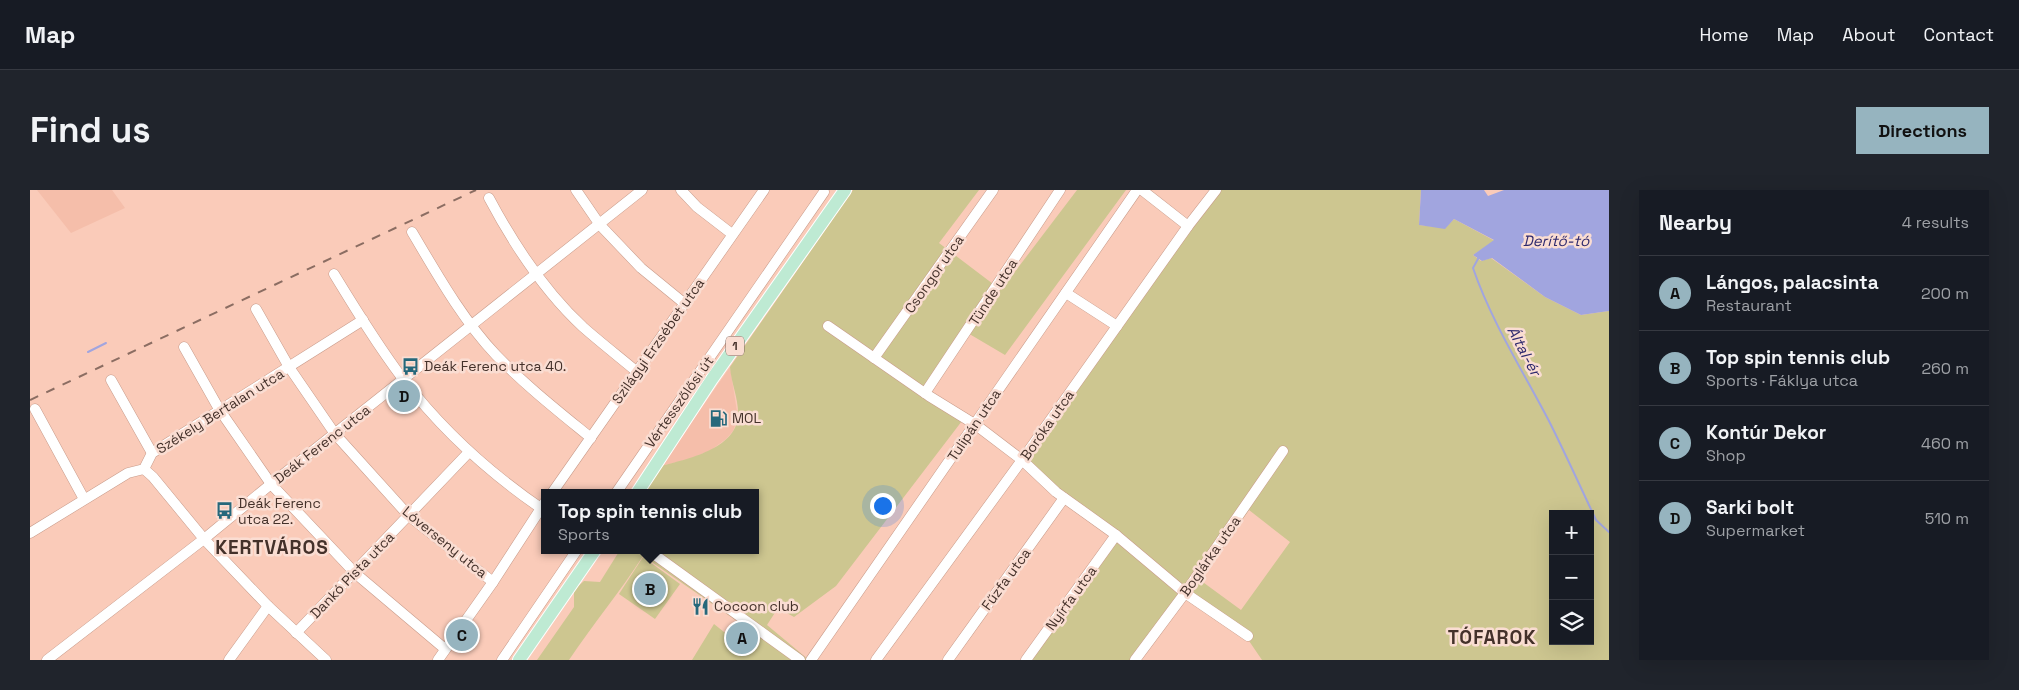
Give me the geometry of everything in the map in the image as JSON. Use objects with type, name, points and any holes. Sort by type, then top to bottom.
[{"type":"main road","name":"Vértesszőlősi út","points":[[640,489],[712,379],[845,190]]},
{"type":"main road","points":[[519,660],[592,554]]},
{"type":"street","points":[[576,190],[600,225],[641,268],[685,304]]},
{"type":"street","name":"Deák Ferenc utca","points":[[47,660],[204,539],[642,190]]},
{"type":"street","points":[[682,190],[697,207],[732,234]]},
{"type":"street","name":"Szilágyi Erzsébet utca","points":[[555,489],[764,190]]},
{"type":"street","name":"Csongor utca","points":[[874,358],[994,190]]},
{"type":"street","name":"Tünde utca","points":[[925,393],[1060,190]]},
{"type":"street","name":"Tulipán utca","points":[[811,660],[976,425],[1016,363],[1137,190]]},
{"type":"street","points":[[1142,190],[1188,226]]},
{"type":"street","name":"Boróka utca","points":[[876,660],[1022,460],[1188,226],[1216,190]]},
{"type":"street","points":[[823,191],[837,202]]},
{"type":"street","name":"Vértesszőlősi út","points":[[619,489],[823,191]]},
{"type":"street","points":[[489,198],[507,232],[536,275],[582,326],[636,371]]},
{"type":"street","points":[[412,232],[444,286],[495,354],[591,438]]},
{"type":"street","points":[[776,262],[789,271]]},
{"type":"street","points":[[334,274],[362,320],[404,380],[469,452],[541,505]]},
{"type":"street","points":[[1066,293],[1117,326]]},
{"type":"street","name":"Lóverseny utca","points":[[256,309],[289,368],[335,434],[409,516],[493,582]]},
{"type":"street","name":"Székely Bertalan utca","points":[[144,469],[152,453],[362,320]]},
{"type":"street","points":[[828,326],[925,393],[976,425],[1022,460],[1064,498],[1116,535],[1184,592],[1248,636]]},
{"type":"street","points":[[184,347],[219,409],[271,484],[355,572],[446,650]]},
{"type":"street","points":[[111,380],[152,453]]},
{"type":"street","points":[[35,409],[84,499]]},
{"type":"street","name":"Boglárka utca","points":[[1135,660],[1283,451]]},
{"type":"street","name":"Dankó Pista utca","points":[[296,633],[469,452]]},
{"type":"street","points":[[30,533],[128,473],[144,469],[153,477],[204,539],[268,606],[326,660]]},
{"type":"street","name":"Fűzfa utca","points":[[948,660],[1064,498]]},
{"type":"street","points":[[438,660],[541,511]]},
{"type":"street","name":"Nyírfa utca","points":[[1026,660],[1116,535]]},
{"type":"street","points":[[502,660],[574,554]]},
{"type":"street","points":[[654,554],[800,660]]},
{"type":"street","points":[[229,660],[268,606]]},
{"type":"shaded area","points":[[37,190],[112,190],[125,208],[71,233]]},
{"type":"shaded area","points":[[853,190],[979,190],[939,243],[1001,290],[1077,190],[1126,190],[1005,355],[966,332],[924,388],[965,417],[836,586],[794,617],[778,608],[767,625],[809,660],[692,660],[714,624],[734,640],[744,626],[643,556],[569,660],[537,660],[574,607],[574,590],[584,581],[600,582],[618,554],[759,554],[759,489],[647,489],[661,466],[708,451],[729,437],[735,427],[738,416],[730,367]]},
{"type":"shaded area","points":[[1211,190],[1421,190],[1419,225],[1445,228],[1454,219],[1495,241],[1473,255],[1481,261],[1491,258],[1545,297],[1581,315],[1609,311],[1609,660],[1262,660],[1247,638],[1184,596],[1138,660],[1027,660],[1116,535],[1022,460]],"holes":[[[1249,510],[1290,542],[1241,610],[1200,580]]]},
{"type":"shaded area","points":[[730,367],[738,418],[733,431],[711,450],[690,459],[661,466]]},
{"type":"shaded area","points":[[643,557],[680,584],[655,619],[619,594]]},
{"type":"water","name":"Derítő-tó","points":[[1421,190],[1484,190],[1488,196],[1504,190],[1609,190],[1609,311],[1581,315],[1545,297],[1492,258],[1482,261],[1473,255],[1494,240],[1454,219],[1445,229],[1419,225]]},
{"type":"waterway","name":"Által-ér","points":[[1479,257],[1473,268],[1489,308],[1550,423],[1596,520],[1609,532]]},
{"type":"waterway","points":[[88,352],[106,343]]},
{"type":"railway","points":[[30,400],[476,190]]},
{"type":"place","name":"Deák Ferenc utca 40.","points":[[410,366]]},
{"type":"place","name":"Sarki bolt","points":[[404,396]]},
{"type":"place","name":"MOL","points":[[718,418]]},
{"type":"place","name":"Deák Ferenc utca 22.","points":[[224,511]]},
{"type":"place","name":"Top spin tennis club","points":[[650,589]]},
{"type":"place","name":"Cocoon club","points":[[700,606]]},
{"type":"place","name":"Kontúr Dekor","points":[[462,635]]},
{"type":"place","name":"Lángos, palacsinta","points":[[742,638]]},
{"type":"district","name":"KERTVÁROS","points":[[272,547]]},
{"type":"district","name":"TÓFAROK","points":[[1492,637]]}]
